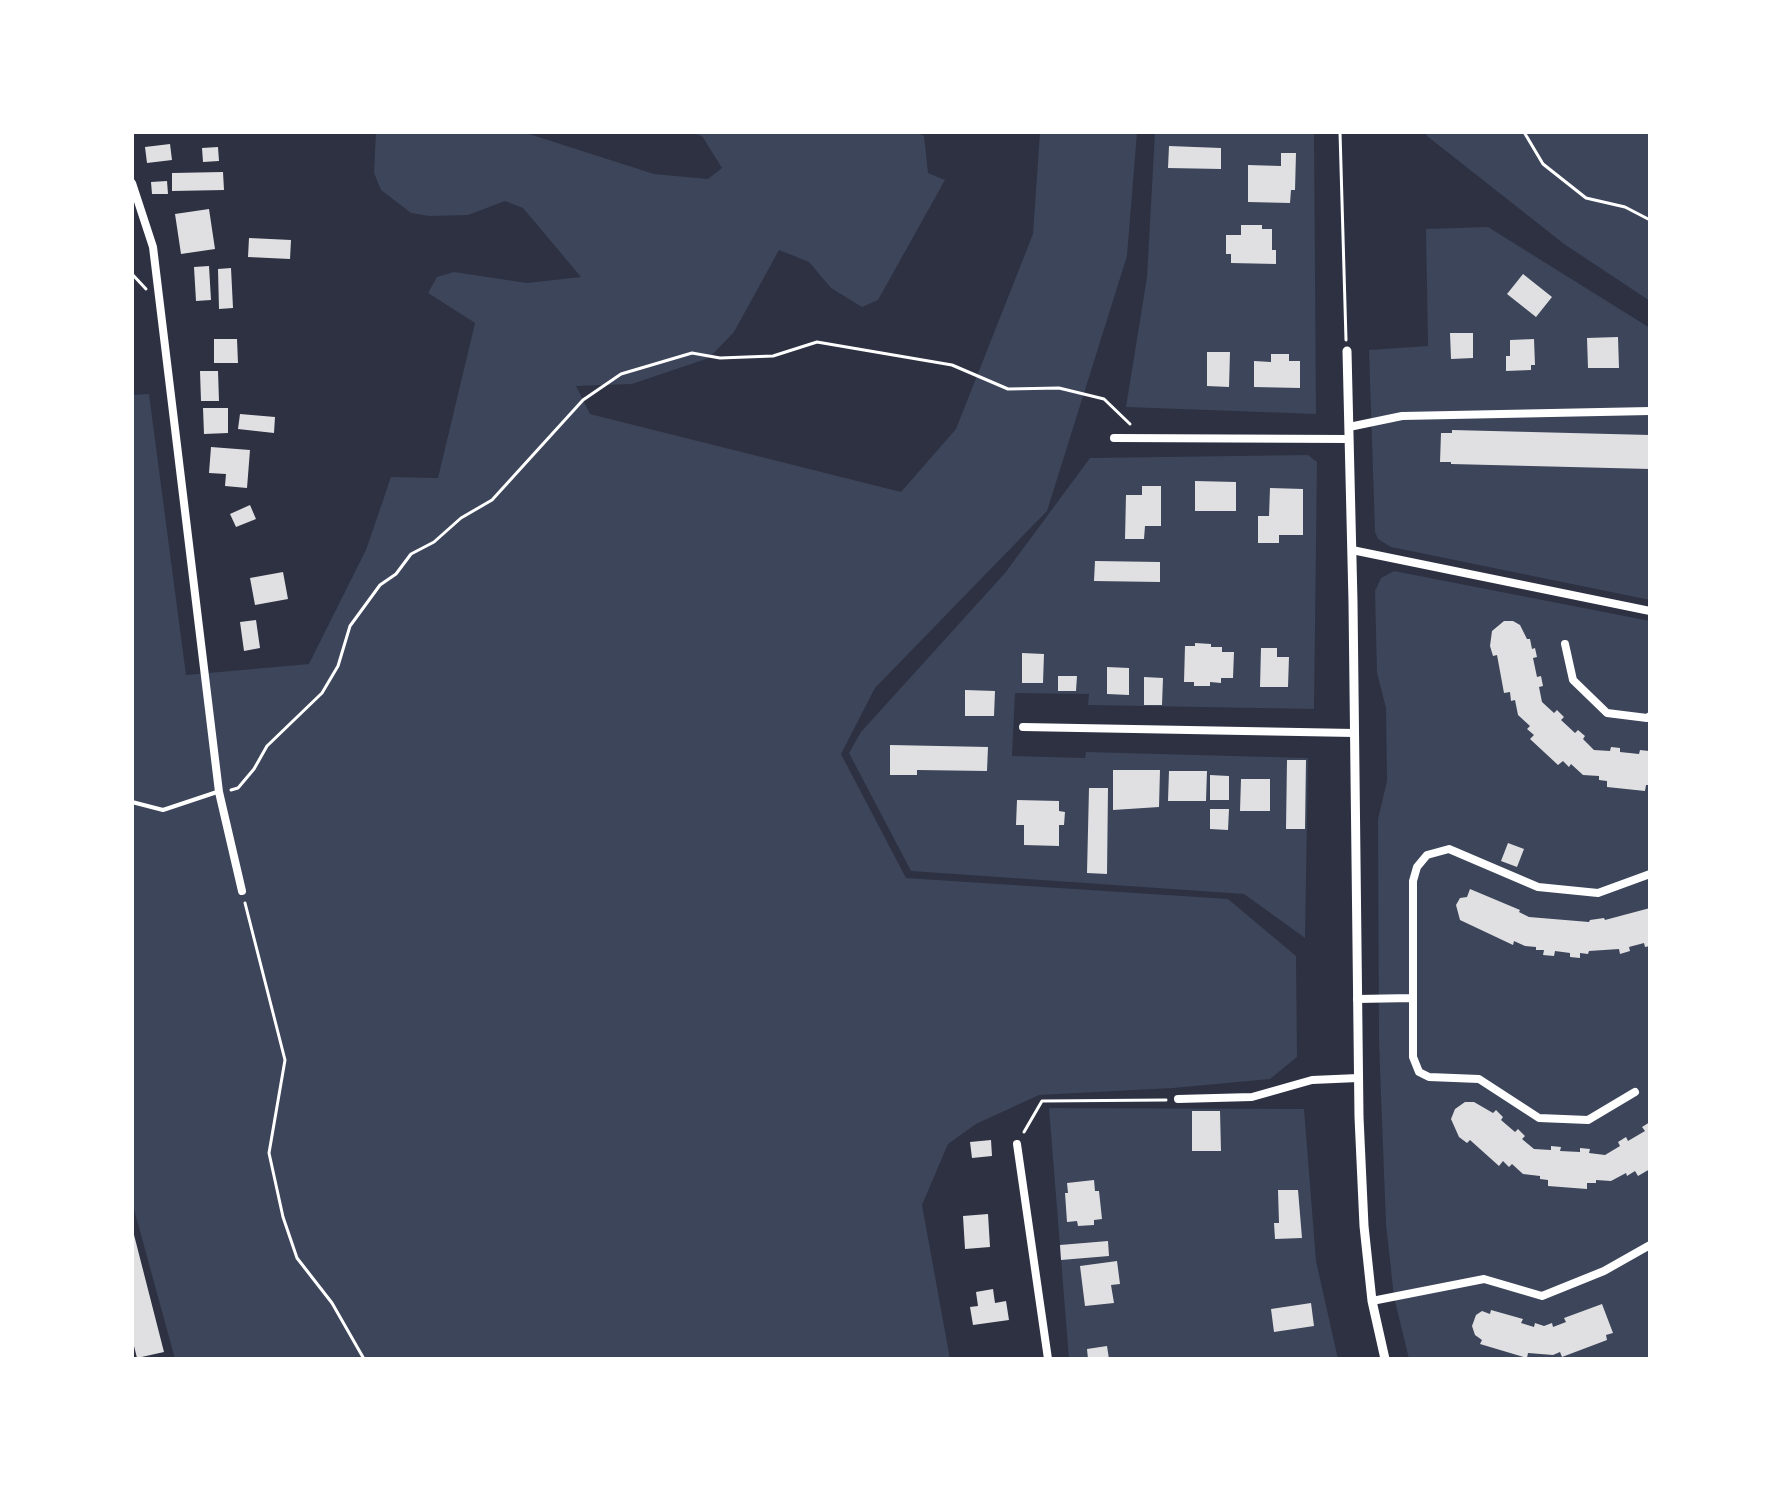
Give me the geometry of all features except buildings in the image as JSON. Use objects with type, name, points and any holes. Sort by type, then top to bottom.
[{"type":"street","points":[[132,183],[153,247],[219,792],[242,891]]},
{"type":"street","points":[[1347,351],[1358,1078],[1364,1226],[1372,1301],[1385,1359]]},
{"type":"street","points":[[1349,427],[1402,416],[1650,411]]},
{"type":"street","points":[[1114,438],[1349,439]]},
{"type":"street","points":[[1352,550],[1650,611]]},
{"type":"street","points":[[1565,644],[1573,680],[1607,713],[1650,716]]},
{"type":"street","points":[[1023,727],[1354,733]]},
{"type":"street","points":[[1635,1092],[1588,1120],[1539,1118],[1479,1079],[1424,1075],[1414,1062],[1413,881],[1421,860],[1434,851],[1456,850],[1538,887],[1598,893],[1650,874]]},
{"type":"street","points":[[1357,999],[1412,998]]},
{"type":"street","points":[[1178,1099],[1252,1097],[1312,1080],[1358,1078]]},
{"type":"street","points":[[1017,1144],[1048,1359]]},
{"type":"street","points":[[1372,1301],[1484,1279],[1542,1296],[1604,1271],[1650,1245]]},
{"type":"lane","points":[[132,802],[163,810],[219,792]]},
{"type":"path","points":[[1340,132],[1347,351]]},
{"type":"path","points":[[1524,132],[1543,164],[1586,198],[1625,207],[1650,220]]},
{"type":"path","points":[[219,792],[238,788],[267,746],[322,693],[338,666],[350,626],[380,585],[396,574],[411,554],[434,542],[461,518],[492,500],[583,400],[621,374],[692,353],[720,358],[773,356],[817,342],[952,365],[1008,389],[1059,388],[1104,399],[1144,438]]},
{"type":"path","points":[[242,891],[285,1060],[269,1153],[283,1217],[297,1258],[332,1303],[364,1359]]},
{"type":"path","points":[[1017,1144],[1042,1101],[1178,1099]]},
{"type":"shaded area","points":[[376,132],[523,132],[654,174],[708,179],[722,168],[702,136],[690,132],[916,132],[924,136],[928,173],[945,180],[878,300],[862,307],[831,288],[809,262],[779,250],[734,332],[709,358],[632,384],[576,386],[590,414],[901,492],[956,429],[1033,234],[1040,132],[1137,132],[1127,256],[1047,511],[875,688],[841,754],[906,878],[1228,899],[1296,956],[1297,1057],[1270,1079],[1039,1095],[976,1124],[948,1144],[922,1205],[950,1359],[175,1359],[132,1202],[132,395],[149,394],[186,675],[309,664],[366,550],[391,477],[438,478],[475,323],[428,293],[437,277],[454,272],[527,283],[581,277],[523,208],[505,201],[468,215],[411,213],[381,190],[374,173]]},
{"type":"shaded area","points":[[1155,132],[1314,132],[1316,414],[1126,407],[1147,277]]},
{"type":"shaded area","points":[[1425,132],[1650,132],[1650,301],[1564,244]]},
{"type":"shaded area","points":[[1488,227],[1650,328],[1650,600],[1391,547],[1378,539],[1375,532],[1369,350],[1428,346],[1426,229]]},
{"type":"shaded area","points":[[1308,455],[1317,462],[1314,709],[1088,705],[1089,694],[1015,693],[1012,756],[1085,758],[1086,752],[1308,758],[1305,938],[1244,894],[911,871],[849,753],[861,732],[1005,573],[1090,458]]},
{"type":"shaded area","points":[[1394,571],[1650,621],[1650,1359],[1409,1359],[1394,1297],[1386,1224],[1379,1042],[1378,819],[1387,781],[1386,708],[1377,673],[1375,591],[1381,578]]},
{"type":"shaded area","points":[[1049,1108],[1304,1109],[1316,1261],[1338,1359],[1069,1359]]}]
